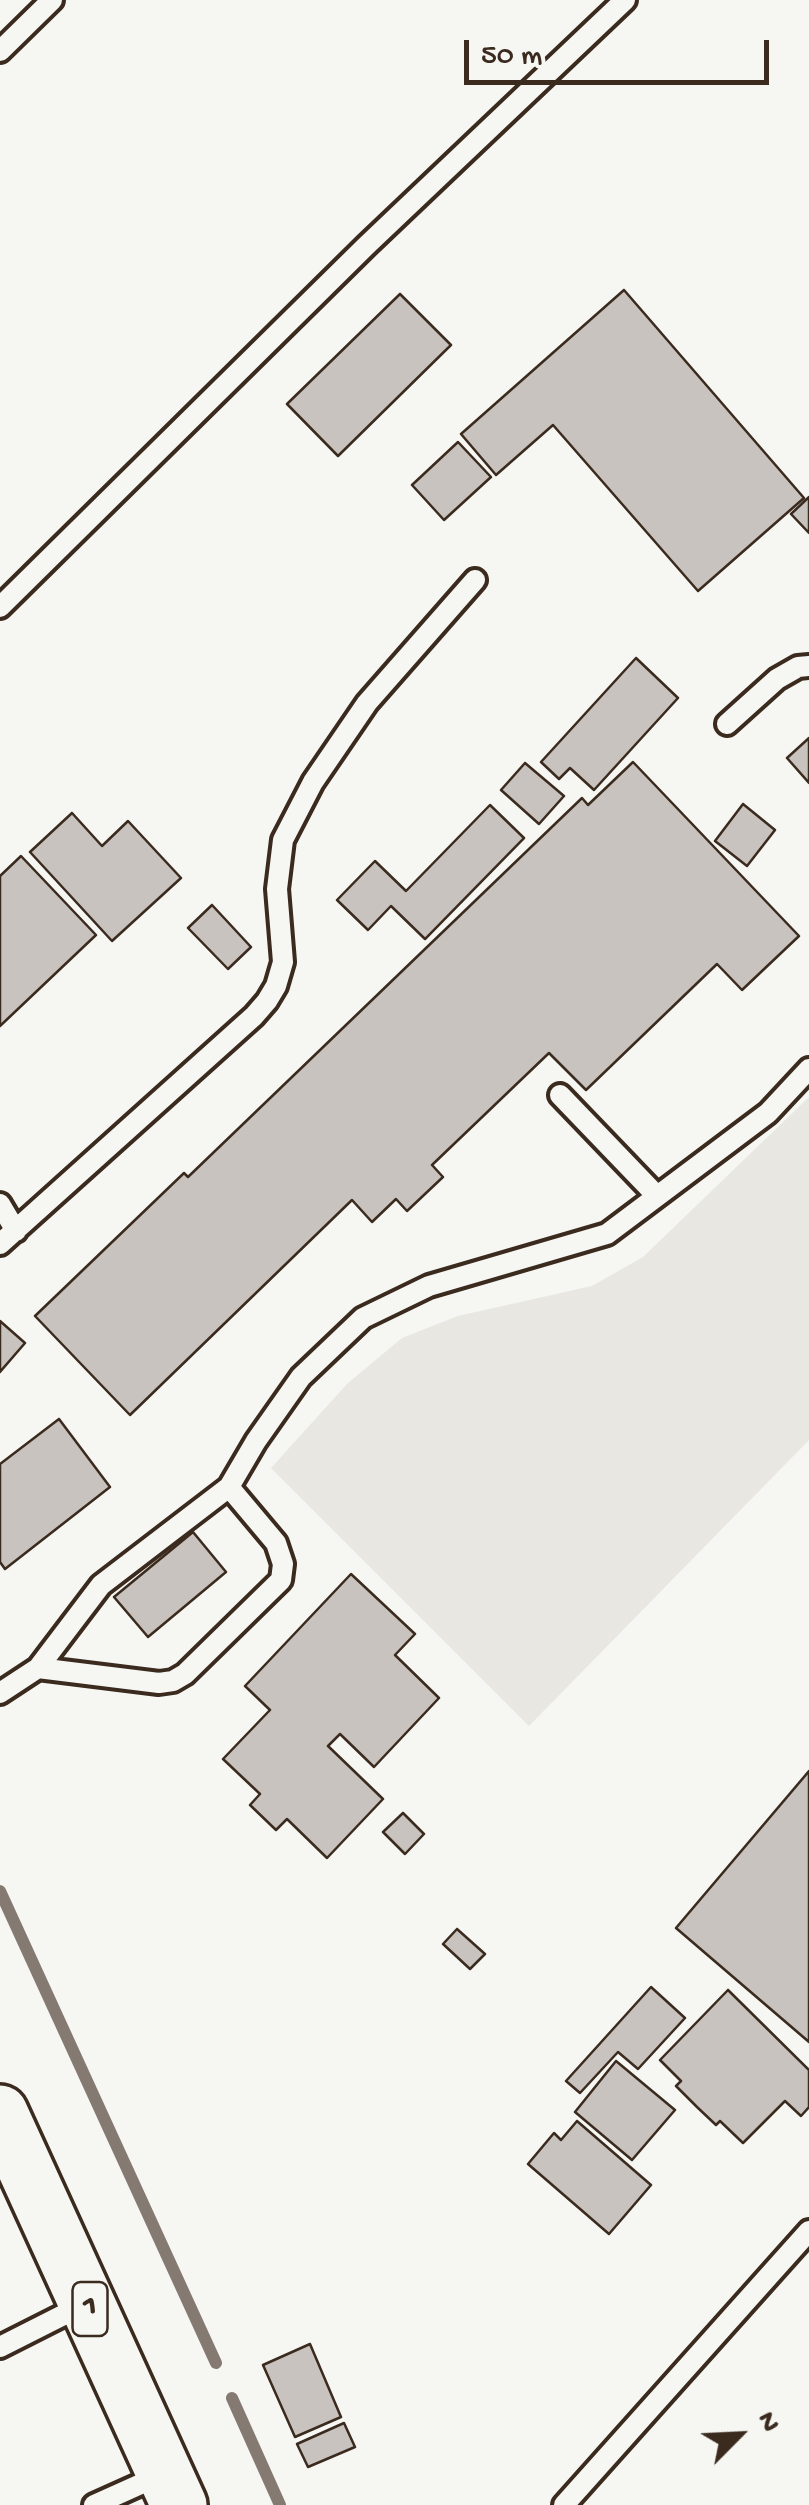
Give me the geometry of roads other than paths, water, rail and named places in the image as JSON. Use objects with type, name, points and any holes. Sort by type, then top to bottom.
[{"type":"main road","name":"1","points":[[0,2113],[172,2489]]},
{"type":"lane","points":[[0,50],[52,0]]},
{"type":"lane","points":[[0,608],[367,245],[625,0]]},
{"type":"lane","points":[[0,1204],[8,1238],[266,1001],[276,986],[283,962],[277,889],[284,840],[314,782],[367,703],[475,580]]},
{"type":"lane","points":[[727,724],[777,679],[798,667],[809,666]]},
{"type":"lane","points":[[0,1693],[38,1668],[101,1585],[230,1486],[256,1441],[302,1377],[364,1318],[429,1286],[607,1234],[768,1112],[809,1069]]},
{"type":"lane","points":[[560,1095],[657,1196]]},
{"type":"lane","points":[[38,1668],[159,1683],[173,1681],[198,1660],[281,1580],[283,1564],[276,1543],[230,1486]]},
{"type":"lane","points":[[564,2505],[809,2231]]},
{"type":"lane","points":[[0,2347],[87,2303]]},
{"type":"lane","points":[[94,2505],[172,2489]]},
{"type":"waterway","points":[[0,1891],[216,2363]]},
{"type":"waterway","points":[[232,2398],[280,2505]]}]
